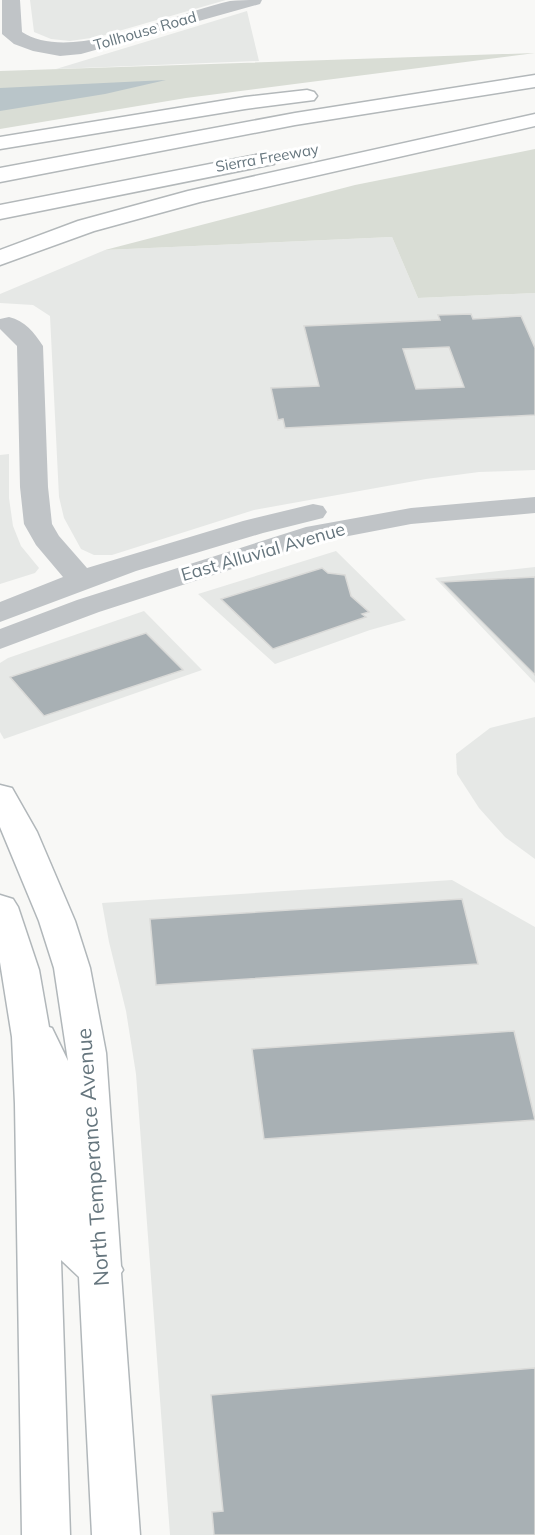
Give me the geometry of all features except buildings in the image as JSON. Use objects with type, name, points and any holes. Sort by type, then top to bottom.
[{"type":"main road","points":[[0,142],[245,103],[535,71]]},
{"type":"main road","name":"Sierra Freeway","points":[[0,175],[295,119],[535,81]]},
{"type":"main road","name":"Sierra Freeway","points":[[0,212],[201,171],[535,112]]},
{"type":"main road","points":[[0,258],[86,226],[196,196],[535,120]]},
{"type":"main road","name":"North Temperance Avenue","points":[[0,795],[21,832],[46,892],[72,968],[87,1053],[102,1270],[116,1535]]},
{"type":"main road","points":[[0,907],[7,923],[18,964],[33,1066],[46,1535]]},
{"type":"main road","points":[[26,1011],[50,1059],[57,1080],[61,1104],[70,1234],[73,1245],[79,1255],[102,1270]]},
{"type":"street","name":"Tollhouse Road","points":[[11,0],[12,34],[23,43],[47,49],[72,50],[91,47],[253,0]]},
{"type":"street","points":[[9,324],[24,336],[30,346],[34,487],[38,524],[46,539],[81,580]]},
{"type":"street","name":"East Alluvial Avenue","points":[[0,613],[81,580],[243,530],[356,503],[430,493],[535,485]]},
{"type":"street","name":"East Alluvial Avenue","points":[[0,640],[88,606],[306,536],[411,516],[535,505]]},
{"type":"shaded area","points":[[30,0],[226,0],[98,37],[70,41],[51,39],[34,32]]},
{"type":"shaded area","points":[[247,11],[259,61],[56,69]]},
{"type":"shaded area","points":[[535,53],[186,98],[0,129],[0,71]]},
{"type":"shaded area","points":[[166,80],[105,94],[0,111],[0,88]]},
{"type":"shaded area","points":[[535,149],[535,293],[418,298],[392,237],[105,250],[355,185]]},
{"type":"shaded area","points":[[392,237],[418,298],[535,293],[535,470],[479,472],[426,479],[254,510],[112,555],[94,555],[81,549],[64,518],[59,497],[50,316],[33,305],[0,303],[0,294],[105,250]]},
{"type":"shaded area","points":[[9,454],[9,498],[13,526],[21,546],[39,568],[35,573],[0,584],[0,455]]},
{"type":"shaded area","points":[[336,551],[406,620],[370,630],[275,664],[198,594]]},
{"type":"shaded area","points":[[535,567],[535,683],[435,578]]},
{"type":"shaded area","points":[[144,611],[202,670],[4,739],[0,732],[0,663],[8,658]]},
{"type":"shaded area","points":[[535,717],[535,859],[505,837],[479,808],[457,774],[456,754],[490,728]]},
{"type":"shaded area","points":[[452,880],[535,927],[535,1535],[170,1535],[136,1074],[126,1011],[102,903]]}]
